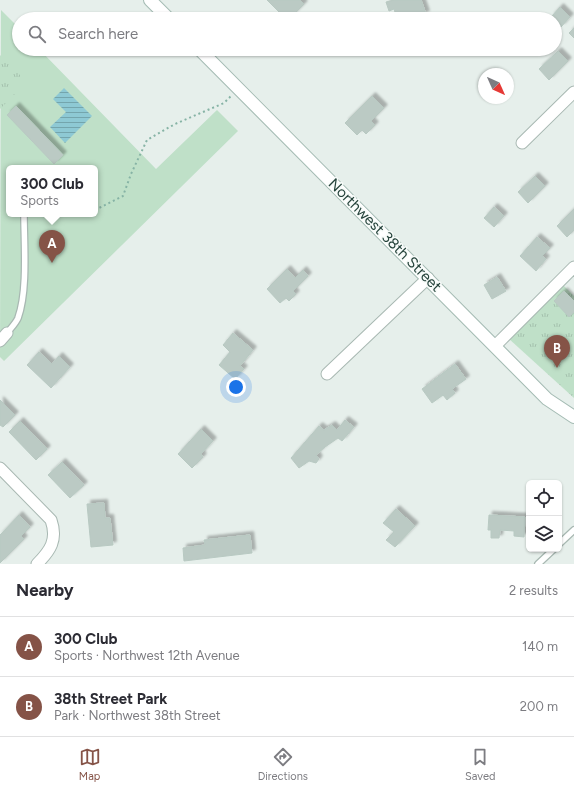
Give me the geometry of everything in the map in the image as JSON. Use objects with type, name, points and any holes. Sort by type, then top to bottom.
[{"type":"street","points":[[150,0],[162,12]]},
{"type":"street","name":"Northwest 38th Street","points":[[206,56],[547,399],[574,417]]},
{"type":"street","points":[[522,143],[574,92]]},
{"type":"street","points":[[494,346],[574,267]]},
{"type":"street","points":[[327,374],[428,278]]},
{"type":"street","points":[[0,468],[51,520],[54,529],[54,542],[49,552],[37,564]]},
{"type":"lane","points":[[4,337],[18,319],[22,300],[24,271],[24,217]]},
{"type":"lane","points":[[562,541],[574,530]]},
{"type":"lane","points":[[538,564],[551,552]]},
{"type":"path","points":[[98,208],[123,196],[131,174],[147,140],[175,124],[224,103],[239,89]]},
{"type":"green space","points":[[1,10],[12,21],[12,56],[46,56],[156,169],[217,110],[238,131],[4,361],[0,357]]},
{"type":"green space","points":[[0,55],[27,82],[0,109]]},
{"type":"green space","points":[[563,285],[574,296],[574,398],[508,338]]},
{"type":"water","points":[[64,88],[92,116],[65,143],[50,127],[66,112],[53,99]]},
{"type":"building","points":[[267,0],[300,0],[304,4],[296,12],[279,12]]},
{"type":"building","points":[[394,0],[421,0],[425,12],[395,12],[394,9],[389,11],[386,2]]},
{"type":"building","points":[[560,7],[570,17],[562,26],[562,12],[556,12]]},
{"type":"building","points":[[574,28],[574,38],[569,33]]},
{"type":"building","points":[[562,55],[568,61],[549,80],[539,69],[553,56]]},
{"type":"building","points":[[372,96],[384,108],[371,121],[375,125],[366,134],[362,130],[357,135],[345,123]]},
{"type":"building","points":[[16,106],[63,155],[54,164],[7,115]]},
{"type":"building","points":[[535,176],[545,186],[528,203],[518,192]]},
{"type":"building","points":[[494,207],[504,216],[494,227],[484,218]]},
{"type":"building","points":[[574,209],[574,230],[567,237],[557,226]]},
{"type":"building","points":[[537,237],[550,248],[542,256],[546,259],[536,271],[520,256]]},
{"type":"building","points":[[287,269],[295,278],[303,270],[308,276],[293,291],[296,294],[289,301],[286,298],[280,303],[267,289]]},
{"type":"building","points":[[497,277],[506,291],[492,299],[484,285]]},
{"type":"building","points":[[564,291],[574,301],[574,312],[569,317],[554,301]]},
{"type":"building","points":[[233,333],[253,350],[240,366],[244,369],[235,379],[219,365],[230,352],[223,345]]},
{"type":"building","points":[[39,352],[52,364],[59,356],[70,367],[51,388],[27,365]]},
{"type":"building","points":[[455,364],[466,379],[452,389],[455,393],[447,400],[443,395],[432,403],[422,389]]},
{"type":"building","points":[[0,400],[15,415],[3,427],[0,425]]},
{"type":"building","points":[[345,420],[354,427],[342,441],[338,438],[325,447],[316,455],[319,459],[316,463],[309,461],[299,468],[291,458],[319,426],[324,430],[332,425],[337,430]]},
{"type":"building","points":[[20,421],[47,449],[36,460],[9,432]]},
{"type":"building","points":[[201,429],[213,441],[201,454],[203,457],[192,468],[178,454]]},
{"type":"building","points":[[62,462],[84,485],[70,498],[48,475]]},
{"type":"building","points":[[104,503],[105,518],[110,518],[113,545],[91,547],[87,504]]},
{"type":"building","points":[[396,509],[415,526],[395,547],[386,540],[394,532],[383,523]]},
{"type":"building","points":[[19,515],[30,527],[21,536],[24,539],[0,563],[0,535]]},
{"type":"building","points":[[489,515],[525,517],[524,537],[514,536],[514,531],[500,530],[499,538],[491,538],[491,530],[488,530]]},
{"type":"building","points":[[250,535],[252,553],[184,561],[183,548],[205,545],[204,540]]},
{"type":"place","name":"300 Club","points":[[52,263]]},
{"type":"place","name":"38th Street Park","points":[[557,368]]}]
